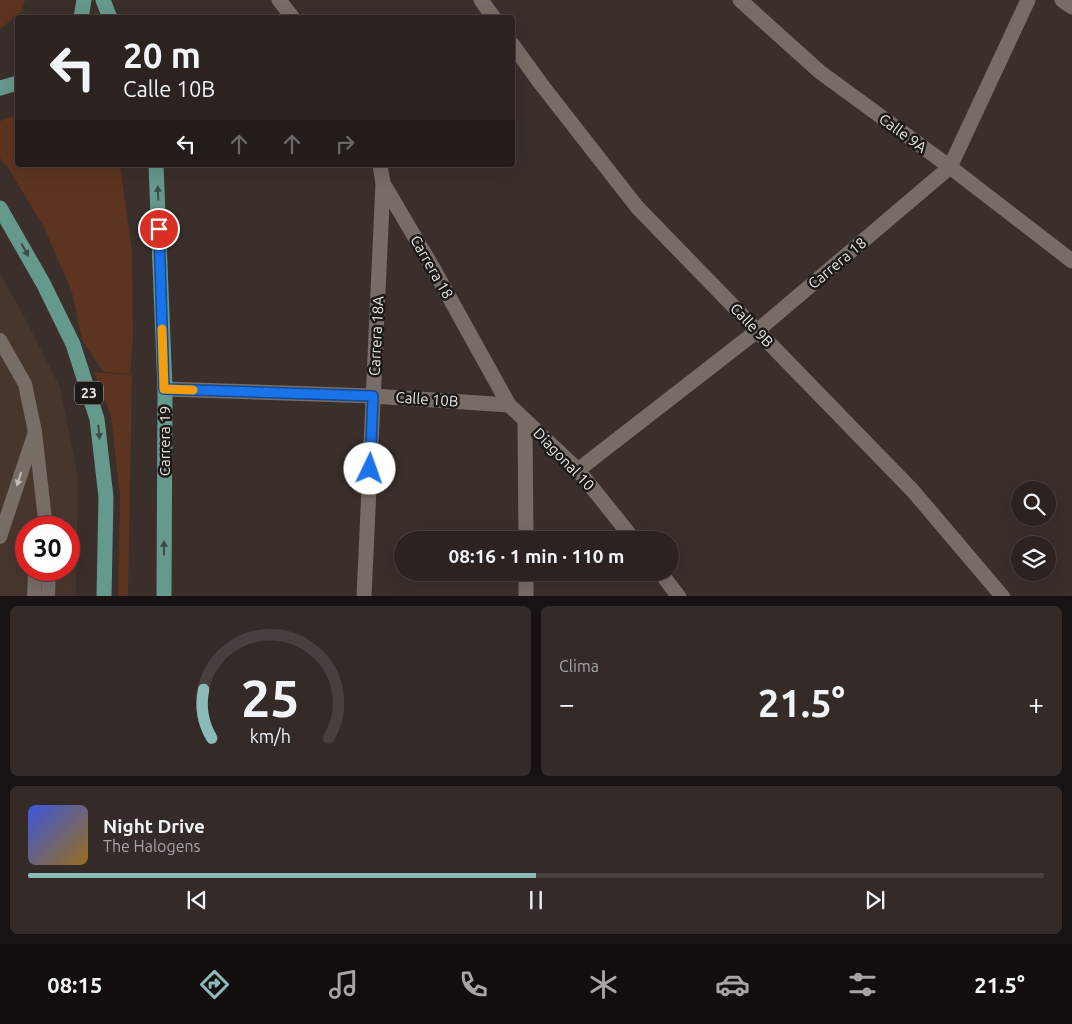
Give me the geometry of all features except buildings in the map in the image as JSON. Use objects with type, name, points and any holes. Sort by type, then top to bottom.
[{"type":"main road","points":[[82,15],[84,0]]},
{"type":"main road","points":[[103,0],[109,15]]},
{"type":"main road","points":[[0,88],[15,84]]},
{"type":"main road","name":"Carrera 19","points":[[156,167],[164,389],[164,596]]},
{"type":"main road","name":"23","points":[[0,208],[43,283],[73,344],[97,419],[106,497],[104,596]]},
{"type":"street","points":[[278,0],[290,15]]},
{"type":"street","points":[[482,0],[492,15]]},
{"type":"street","name":"Calle 9A","points":[[740,0],[820,72],[950,167],[1072,260]]},
{"type":"street","name":"Carrera 18","points":[[578,470],[757,331],[950,167],[1028,0]]},
{"type":"street","points":[[1062,0],[1072,8]]},
{"type":"street","name":"Calle 9B","points":[[515,48],[637,207],[913,491],[1003,596]]},
{"type":"street","name":"Carrera 18A","points":[[364,596],[383,183],[380,167]]},
{"type":"street","name":"Carrera 18","points":[[383,183],[433,268],[509,405]]},
{"type":"street","name":"Calle 10B","points":[[164,389],[373,396],[509,405]]},
{"type":"street","name":"Diagonal 10","points":[[509,405],[578,470],[627,531]]},
{"type":"street","points":[[525,420],[526,531]]},
{"type":"street","points":[[526,581],[526,596]]},
{"type":"street","points":[[667,581],[679,596]]},
{"type":"lane","points":[[0,340],[25,384],[35,432],[45,516]]},
{"type":"lane","points":[[0,537],[35,432]]},
{"type":"lane","points":[[38,516],[40,469]]},
{"type":"lane","points":[[34,596],[35,581]]},
{"type":"lane","points":[[48,596],[49,581]]},
{"type":"shaded area","points":[[0,0],[25,0],[22,11],[0,29]]},
{"type":"shaded area","points":[[15,116],[15,167],[120,167],[132,252],[133,338],[130,374],[103,372],[82,340],[72,292],[44,227],[0,158],[0,121]]},
{"type":"shaded area","points":[[0,274],[60,387],[78,478],[77,516],[15,516],[15,581],[76,581],[76,596],[0,596]]},
{"type":"shaded area","points":[[94,372],[132,375],[128,596],[118,596],[120,496],[111,416]]},
{"type":"slow traffic","points":[[162,329],[164,389],[193,390]]},
{"type":"route","points":[[159,229],[164,389],[373,396],[370,469]]}]
